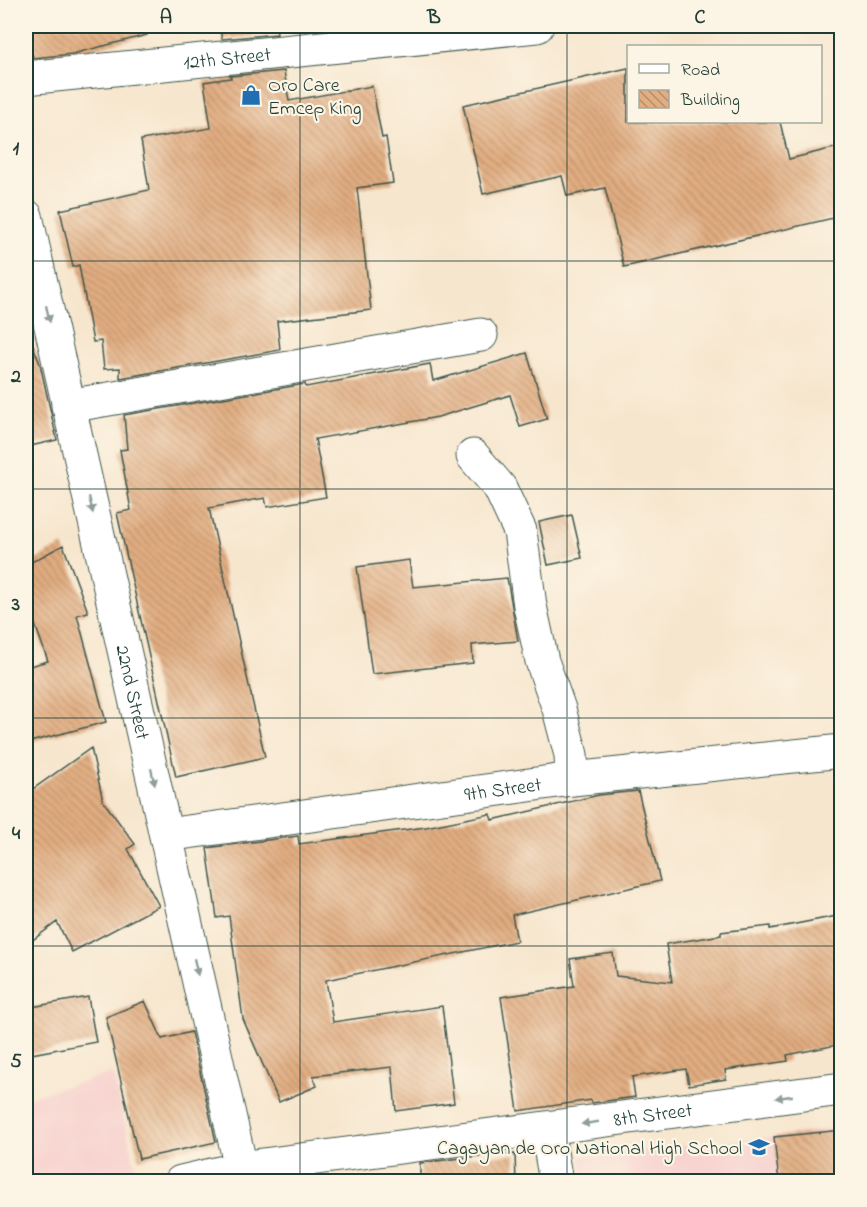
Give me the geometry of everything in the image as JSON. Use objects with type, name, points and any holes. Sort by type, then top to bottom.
[{"type":"street","name":"12th Street","points":[[26,78],[537,26]]},
{"type":"street","name":"22nd Street","points":[[26,216],[241,1168]]},
{"type":"street","points":[[68,406],[481,335]]},
{"type":"street","points":[[473,456],[500,488],[520,531],[530,606],[542,661],[559,709],[571,755],[572,779]]},
{"type":"street","name":"9th Street","points":[[166,835],[572,779],[842,751]]},
{"type":"street","name":"8th Street","points":[[181,1182],[241,1168],[311,1171],[548,1129],[842,1089]]},
{"type":"street","points":[[548,1129],[556,1182]]},
{"type":"shaded area","points":[[113,1073],[137,1174],[103,1181],[26,1181],[26,1098]]},
{"type":"shaded area","name":"Cagayan de Oro National High School","points":[[841,1126],[841,1181],[584,1181],[580,1157],[774,1137]]},
{"type":"building","points":[[26,26],[145,26],[147,35],[72,54],[33,58],[32,54],[26,55]]},
{"type":"building","points":[[219,26],[276,26],[277,34],[222,39]]},
{"type":"building","points":[[627,68],[627,123],[780,123],[789,159],[842,146],[842,216],[624,267],[605,188],[567,196],[562,176],[483,194],[463,105]]},
{"type":"building","points":[[284,71],[289,101],[372,86],[382,138],[386,137],[393,183],[357,188],[371,310],[277,321],[280,350],[120,378],[120,368],[104,369],[101,341],[93,342],[79,265],[73,267],[60,210],[149,190],[141,140],[211,128],[204,82],[231,78],[230,76]]},
{"type":"building","points":[[28,332],[40,364],[57,440],[26,447],[26,333]]},
{"type":"building","points":[[527,353],[547,419],[520,427],[510,395],[438,417],[315,439],[326,497],[267,507],[265,498],[209,508],[265,757],[176,777],[117,513],[131,510],[120,450],[127,449],[124,415],[305,384],[306,387],[430,364],[433,381]]},
{"type":"building","points":[[572,515],[582,558],[548,565],[539,522]]},
{"type":"building","points":[[63,545],[88,612],[77,615],[106,722],[26,743],[26,667],[48,661],[26,599],[26,565]]},
{"type":"building","points":[[409,560],[413,587],[507,578],[518,641],[472,645],[473,663],[372,674],[357,567]]},
{"type":"building","points":[[91,748],[103,801],[135,844],[128,849],[159,906],[72,952],[57,922],[26,945],[26,794]]},
{"type":"building","points":[[638,791],[660,881],[512,915],[517,941],[326,980],[333,1022],[442,1006],[454,1103],[396,1111],[392,1067],[313,1076],[317,1086],[279,1102],[243,1019],[229,916],[217,918],[207,848],[298,836],[299,844],[426,827],[490,814],[492,820],[599,795]]},
{"type":"building","points":[[842,915],[842,1044],[787,1055],[788,1061],[725,1070],[726,1079],[689,1085],[686,1069],[632,1077],[635,1097],[592,1103],[591,1100],[518,1111],[501,997],[574,986],[570,959],[613,953],[616,976],[672,982],[666,944],[721,935],[721,932],[770,926],[770,929]]},
{"type":"building","points":[[88,997],[96,1042],[26,1055],[26,1008]]},
{"type":"building","points":[[145,1001],[162,1039],[191,1032],[216,1142],[139,1159],[106,1017]]},
{"type":"building","points":[[842,1130],[842,1182],[779,1182],[774,1137]]},
{"type":"building","points":[[515,1154],[516,1182],[420,1182],[420,1163]]},
{"type":"place","name":"Oro Care Emcep King","points":[[251,95]]},
{"type":"place","name":"Cagayan de Oro National High School","points":[[759,1147]]}]
